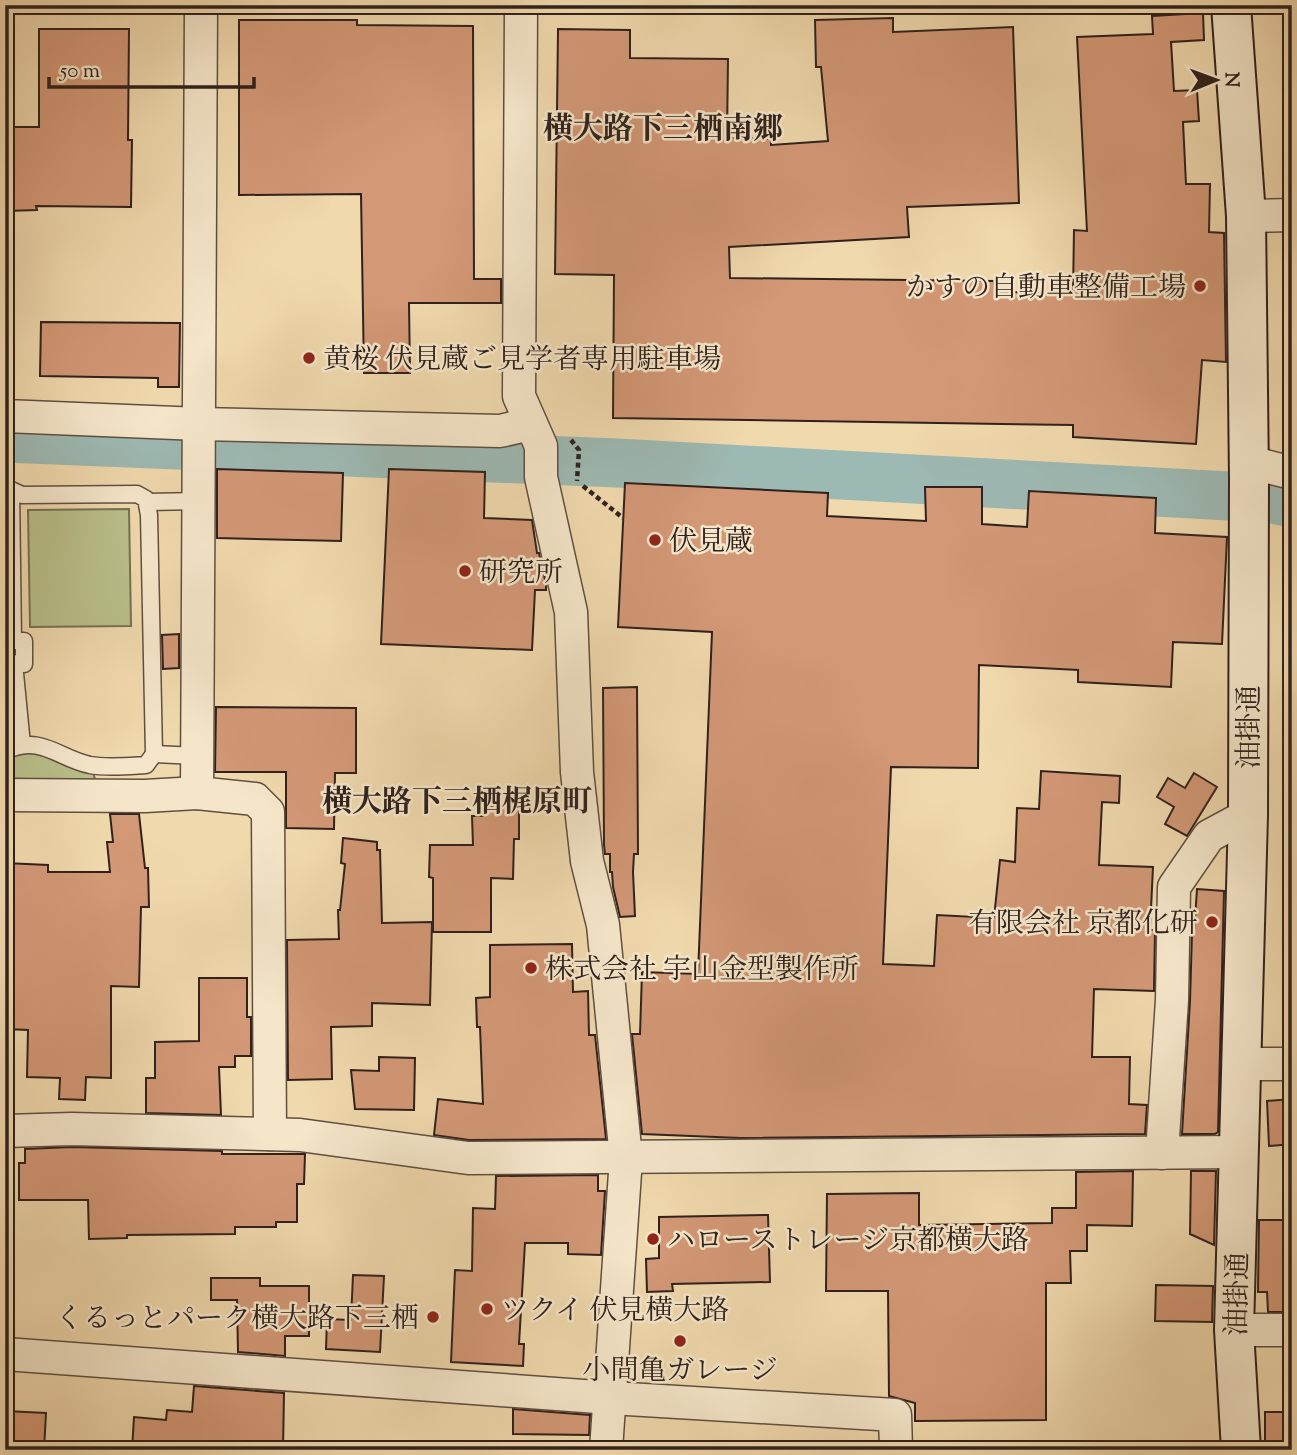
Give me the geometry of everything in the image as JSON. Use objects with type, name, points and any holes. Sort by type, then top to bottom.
[{"type":"street","points":[[197,793],[201,5]]},
{"type":"street","points":[[521,5],[519,396],[538,449],[571,612],[577,772],[587,860],[603,925],[626,1158],[606,1450]]},
{"type":"street","name":"油掛通","points":[[1231,5],[1246,216],[1249,486],[1248,815],[1234,1330],[1241,1450]]},
{"type":"street","points":[[1246,216],[1292,215]]},
{"type":"street","points":[[5,416],[500,431],[538,449]]},
{"type":"street","points":[[1249,486],[1292,472]]},
{"type":"street","points":[[5,795],[145,796],[197,793],[255,799],[268,812],[270,1134]]},
{"type":"street","points":[[1162,1153],[1172,1000],[1174,887],[1209,836],[1248,815]]},
{"type":"street","points":[[1242,1064],[1292,1064]]},
{"type":"street","points":[[5,1131],[72,1129],[300,1135],[468,1158],[1239,1152]]},
{"type":"street","points":[[1234,1330],[1292,1330]]},
{"type":"street","points":[[5,1354],[611,1398],[895,1415],[896,1450]]},
{"type":"lane","points":[[22,745],[9,664],[24,664],[24,641],[9,641],[8,490],[22,495],[137,494],[147,502],[148,760],[145,796]]},
{"type":"lane","points":[[147,502],[199,501]]},
{"type":"lane","points":[[5,751],[30,744],[47,747],[93,766],[197,756]]},
{"type":"path","points":[[577,481],[579,450]]},
{"type":"path","points":[[583,486],[623,518]]},
{"type":"green space","points":[[129,509],[131,626],[30,627],[28,510]]},
{"type":"green space","points":[[44,752],[93,772],[95,779],[93,782],[5,781],[5,758]]},
{"type":"building","points":[[1203,13],[1204,40],[1171,42],[1174,91],[1197,90],[1199,121],[1183,122],[1186,184],[1210,184],[1209,232],[1224,233],[1226,362],[1202,360],[1196,444],[1073,437],[1073,425],[613,418],[614,275],[555,274],[558,29],[630,30],[630,58],[728,59],[727,138],[771,139],[771,145],[828,141],[821,67],[816,67],[815,20],[893,18],[893,32],[1013,27],[1019,203],[907,207],[909,237],[729,247],[730,278],[994,281],[995,292],[1073,293],[1074,230],[1087,231],[1077,37],[1153,34],[1152,16]]},
{"type":"building","points":[[239,20],[357,20],[357,25],[473,26],[474,279],[501,279],[501,303],[409,303],[410,373],[364,373],[361,194],[239,195]]},
{"type":"building","points":[[39,29],[129,29],[128,140],[132,140],[131,207],[36,206],[37,210],[5,211],[5,127],[39,127]]},
{"type":"building","points":[[41,322],[180,323],[179,387],[158,387],[158,378],[40,376]]},
{"type":"building","points":[[217,469],[343,473],[341,541],[217,538]]},
{"type":"building","name":"研究所","points":[[389,469],[485,472],[484,518],[532,520],[546,590],[535,590],[532,650],[381,644]]},
{"type":"building","points":[[625,483],[828,493],[827,516],[926,521],[925,487],[982,487],[982,524],[1027,527],[1029,491],[1156,498],[1155,533],[1227,537],[1222,644],[1173,642],[1171,687],[1078,682],[1078,670],[979,665],[978,768],[891,767],[883,964],[934,966],[937,915],[994,918],[1000,860],[1015,862],[1017,808],[1039,809],[1041,771],[1120,776],[1119,803],[1102,802],[1099,865],[1153,867],[1150,930],[1155,930],[1154,991],[1094,989],[1092,1057],[1130,1057],[1129,1104],[1147,1105],[1145,1134],[740,1138],[642,1134],[632,1034],[640,1034],[642,972],[698,974],[712,632],[618,627]]},
{"type":"building","points":[[179,634],[179,668],[163,669],[162,635]]},
{"type":"building","points":[[637,687],[638,854],[634,854],[633,872],[635,916],[620,917],[610,872],[610,854],[605,854],[604,845],[603,688]]},
{"type":"building","points":[[216,707],[356,708],[356,773],[335,773],[334,829],[286,828],[286,772],[215,772]]},
{"type":"building","points":[[1194,773],[1217,787],[1187,836],[1165,824],[1174,807],[1157,797],[1168,778],[1185,788]]},
{"type":"building","points":[[483,807],[519,807],[519,839],[514,839],[513,879],[491,878],[491,932],[433,932],[433,878],[429,877],[430,845],[473,845],[472,816],[483,816]]},
{"type":"building","points":[[110,814],[139,814],[145,868],[148,868],[149,907],[141,907],[139,987],[111,986],[111,1078],[86,1077],[85,1100],[59,1099],[60,1078],[27,1077],[28,1030],[5,1029],[5,863],[48,865],[48,872],[110,872],[107,842],[113,842]]},
{"type":"building","points":[[343,838],[377,842],[377,850],[380,850],[382,923],[432,922],[430,1005],[372,1003],[372,1026],[331,1027],[332,1079],[288,1080],[287,940],[339,939],[338,910],[345,864],[341,863]]},
{"type":"building","points":[[1197,889],[1224,891],[1218,1132],[1215,1134],[1182,1134],[1192,933]]},
{"type":"building","points":[[572,944],[573,992],[588,991],[589,1035],[595,1035],[606,1139],[469,1140],[434,1135],[438,1099],[483,1104],[476,998],[490,997],[490,945]]},
{"type":"building","points":[[199,978],[247,978],[251,1056],[235,1056],[235,1067],[219,1067],[221,1115],[146,1113],[146,1078],[155,1078],[155,1042],[199,1041]]},
{"type":"building","points":[[379,1057],[415,1058],[414,1110],[355,1109],[351,1070],[379,1071]]},
{"type":"building","points":[[1292,1099],[1292,1144],[1269,1146],[1267,1101]]},
{"type":"building","points":[[72,1147],[222,1151],[222,1154],[305,1154],[304,1184],[297,1184],[297,1222],[276,1222],[276,1227],[235,1227],[235,1234],[127,1235],[127,1238],[89,1239],[88,1200],[19,1200],[19,1163],[25,1163],[25,1149]]},
{"type":"building","points":[[1133,1171],[1132,1226],[1087,1225],[1087,1251],[1070,1251],[1071,1283],[1046,1283],[1046,1420],[915,1421],[915,1403],[889,1396],[888,1291],[826,1291],[827,1194],[919,1193],[919,1225],[1052,1223],[1052,1208],[1076,1208],[1076,1172]]},
{"type":"building","points":[[1191,1171],[1216,1171],[1214,1245],[1190,1234]]},
{"type":"building","points":[[598,1175],[598,1191],[605,1191],[601,1255],[568,1254],[568,1243],[525,1243],[519,1344],[524,1344],[523,1366],[451,1362],[455,1270],[472,1271],[473,1208],[495,1209],[496,1176]]},
{"type":"building","points":[[768,1215],[770,1282],[672,1284],[673,1291],[647,1292],[646,1259],[659,1258],[659,1217]]},
{"type":"building","points":[[1259,1220],[1292,1220],[1292,1312],[1268,1312],[1267,1292],[1258,1292]]},
{"type":"building","points":[[353,1275],[384,1276],[380,1352],[326,1349],[327,1319],[351,1320]]},
{"type":"building","points":[[211,1278],[260,1278],[260,1286],[309,1286],[309,1336],[285,1336],[285,1356],[238,1352],[237,1300],[211,1300]]},
{"type":"building","points":[[1156,1285],[1213,1286],[1212,1322],[1155,1321]]},
{"type":"building","points":[[194,1386],[284,1393],[283,1450],[132,1450],[134,1417],[166,1420],[167,1410],[192,1412]]},
{"type":"building","points":[[513,1409],[590,1415],[589,1435],[513,1434]]},
{"type":"building","points":[[5,1411],[46,1413],[44,1450],[5,1450]]},
{"type":"building","points":[[1265,1412],[1292,1412],[1292,1450],[1265,1450]]},
{"type":"waterway","points":[[5,438],[617,463],[1267,498],[1292,503]]},
{"type":"place","name":"かすの自動車整備工場","points":[[1200,286]]},
{"type":"place","name":"黄桜 伏見蔵ご見学者専用駐車場","points":[[309,358]]},
{"type":"place","name":"伏見蔵","points":[[655,540]]},
{"type":"place","name":"研究所","points":[[465,571]]},
{"type":"place","name":"有限会社 京都化研","points":[[1212,922]]},
{"type":"place","name":"株式会社 宇山金型製作所","points":[[531,968]]},
{"type":"place","name":"ハローストレージ京都横大路","points":[[653,1239]]},
{"type":"place","name":"ツクイ 伏見横大路","points":[[487,1309]]},
{"type":"place","name":"くるっとパーク横大路下三栖","points":[[433,1317]]},
{"type":"place","name":"小間亀ガレージ","points":[[680,1341]]},
{"type":"district","name":"横大路下三栖南郷","points":[[663,128]]},
{"type":"district","name":"横大路下三栖梶原町","points":[[457,801]]}]
